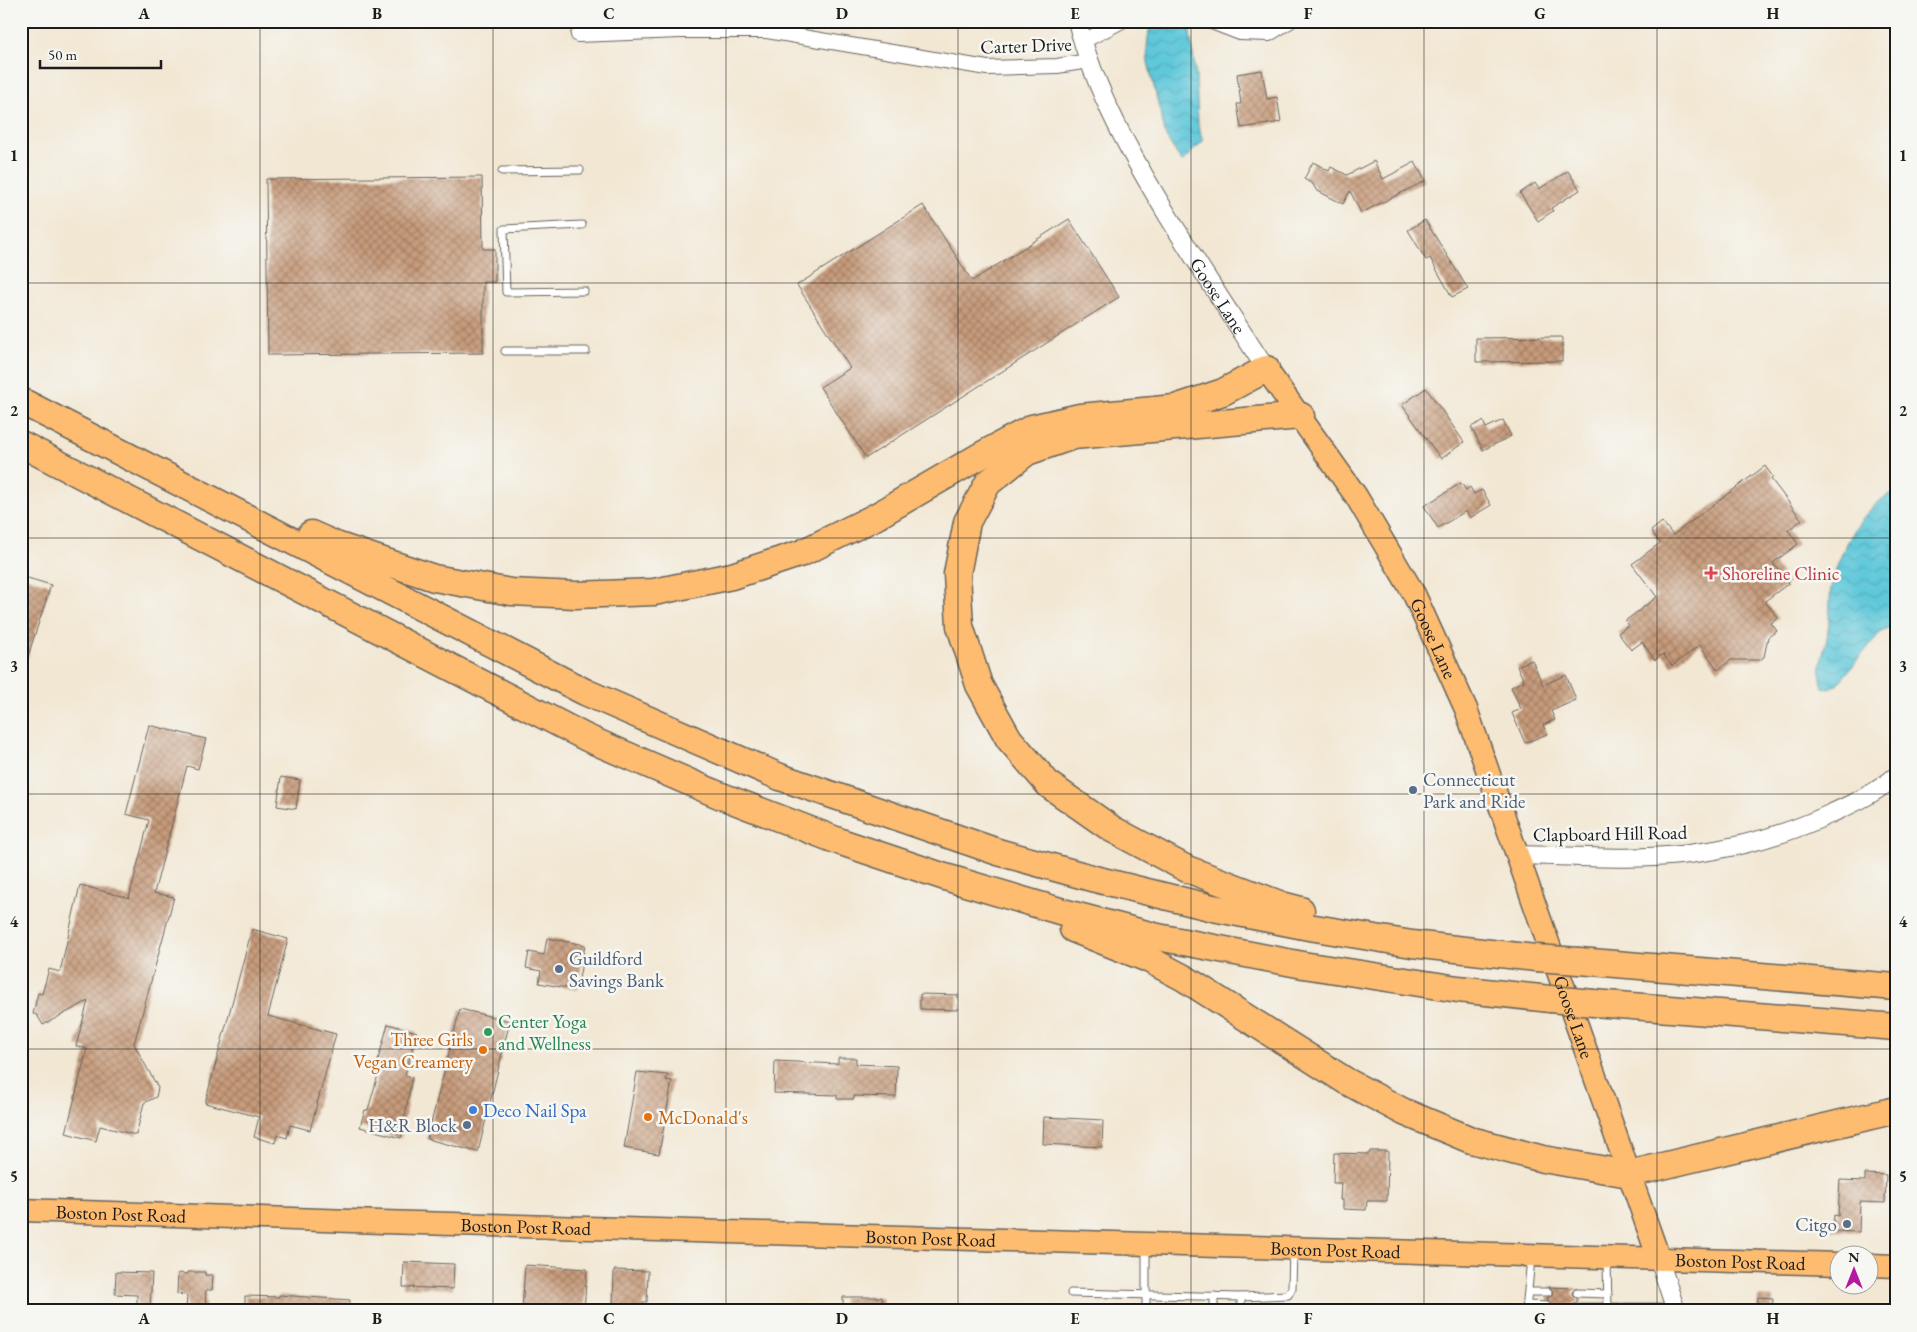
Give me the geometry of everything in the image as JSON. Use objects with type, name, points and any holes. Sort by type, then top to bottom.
[{"type":"highway","points":[[120,453],[336,545],[434,578],[511,592],[576,595],[654,592],[732,576],[802,553],[875,517],[1032,428],[1080,417],[1174,408],[1223,392],[1266,369]]},
{"type":"highway","points":[[21,401],[585,692],[780,777],[998,852],[1095,879],[1213,908],[1309,927],[1412,944],[1536,958],[1896,987]]},
{"type":"highway","points":[[1301,416],[1073,436],[1027,452],[988,483],[967,522],[957,574],[960,626],[978,685],[1009,739],[1049,786],[1112,829],[1187,869],[1282,906],[1505,955]]},
{"type":"highway","points":[[21,444],[587,738],[737,802],[841,842],[945,877],[1063,912],[1158,937],[1322,968],[1458,989],[1896,1027]]},
{"type":"highway","points":[[945,877],[1148,959],[1184,978],[1346,1081],[1404,1112],[1440,1128],[1506,1151],[1629,1174],[1896,1110]]},
{"type":"main road","name":"Goose Lane","points":[[1266,369],[1356,496],[1414,594],[1466,709],[1659,1259]]},
{"type":"main road","name":"Boston Post Road","points":[[21,1210],[1830,1264]]},
{"type":"main road","points":[[1880,1265],[1896,1266]]},
{"type":"street","name":"Goose Lane","points":[[1077,21],[1088,61],[1132,156],[1212,286],[1266,369]]},
{"type":"street","points":[[1082,42],[1122,21]]},
{"type":"street","points":[[1209,21],[1240,33],[1269,34],[1290,21]]},
{"type":"street","name":"Carter Drive","points":[[578,35],[680,31],[767,31],[987,68],[1057,66],[1088,61]]},
{"type":"street","name":"Clapboard Hill Road","points":[[1518,855],[1643,856],[1688,854],[1723,849],[1780,835],[1806,825],[1858,801],[1884,786],[1896,776]]},
{"type":"street","name":"Goose Lane","points":[[1659,1259],[1676,1309]]},
{"type":"lane","points":[[502,171],[580,170]]},
{"type":"lane","points":[[582,225],[504,229],[506,292],[584,291]]},
{"type":"lane","points":[[505,351],[586,351]]},
{"type":"lane","points":[[1146,1244],[1146,1311]]},
{"type":"lane","points":[[1071,1293],[1241,1297],[1288,1295],[1292,1288],[1293,1248]]},
{"type":"lane","points":[[1531,1255],[1527,1308],[1548,1306]]},
{"type":"lane","points":[[1607,1257],[1608,1309]]},
{"type":"lane","points":[[1529,1292],[1548,1292]]},
{"type":"lane","points":[[1577,1293],[1608,1294]]},
{"type":"lane","points":[[1214,1296],[1214,1311]]},
{"type":"lane","points":[[1241,1297],[1241,1311]]},
{"type":"lane","points":[[1577,1307],[1676,1309]]},
{"type":"water","points":[[1154,21],[1171,21],[1189,26],[1196,76],[1198,125],[1203,141],[1182,162],[1166,137],[1148,62],[1147,46],[1149,31]]},
{"type":"water","points":[[1889,495],[1896,495],[1896,532],[1893,555],[1896,563],[1896,625],[1878,635],[1837,685],[1830,689],[1823,687],[1821,681],[1821,662],[1828,632],[1831,588],[1834,576],[1844,549],[1859,523],[1878,502]]},
{"type":"building","points":[[1262,70],[1267,99],[1277,97],[1281,122],[1241,128],[1237,104],[1241,104],[1237,74]]},
{"type":"building","points":[[1374,161],[1383,179],[1415,162],[1425,181],[1361,213],[1350,191],[1343,204],[1316,190],[1313,184],[1304,179],[1313,162],[1329,171],[1331,167],[1347,175]]},
{"type":"building","points":[[1568,171],[1580,190],[1551,208],[1553,211],[1538,221],[1520,193],[1535,183],[1539,189]]},
{"type":"building","points":[[482,177],[483,249],[495,249],[495,282],[483,282],[483,353],[268,355],[266,179]]},
{"type":"building","points":[[923,205],[972,281],[1069,219],[1119,297],[866,458],[820,387],[850,368],[797,285]]},
{"type":"building","points":[[1425,220],[1468,289],[1452,297],[1430,258],[1426,260],[1408,230]]},
{"type":"building","points":[[1562,337],[1562,361],[1476,362],[1476,338]]},
{"type":"building","points":[[1426,388],[1464,442],[1441,459],[1402,405]]},
{"type":"building","points":[[1503,420],[1511,436],[1483,450],[1471,427],[1483,421],[1486,428]]},
{"type":"building","name":"Shoreline Clinic","points":[[1765,466],[1773,477],[1771,479],[1802,520],[1788,530],[1798,544],[1773,563],[1789,583],[1765,601],[1778,618],[1771,623],[1777,631],[1768,637],[1764,657],[1760,660],[1731,660],[1718,670],[1700,645],[1672,666],[1663,654],[1655,660],[1642,642],[1631,650],[1618,633],[1629,625],[1625,621],[1657,597],[1632,564],[1660,543],[1651,531],[1662,522],[1673,535]]},
{"type":"building","points":[[1461,483],[1466,490],[1470,487],[1474,494],[1482,490],[1491,505],[1470,518],[1466,511],[1438,528],[1424,506]]},
{"type":"building","points":[[21,576],[51,585],[24,668],[21,668]]},
{"type":"building","points":[[1532,660],[1543,685],[1566,675],[1576,700],[1551,711],[1555,720],[1543,725],[1547,734],[1525,743],[1512,713],[1521,709],[1511,687],[1524,681],[1517,666]]},
{"type":"building","points":[[149,725],[206,739],[198,769],[187,766],[154,893],[174,897],[134,1044],[158,1088],[156,1097],[144,1103],[136,1135],[100,1126],[96,1141],[66,1133],[87,1049],[76,1046],[88,1001],[43,1025],[37,1015],[33,1014],[38,993],[42,994],[49,969],[60,972],[80,885],[129,898],[149,820],[126,814]]},
{"type":"building","points":[[281,777],[300,780],[296,809],[277,806]]},
{"type":"building","points":[[252,929],[288,939],[268,1016],[336,1034],[310,1130],[290,1125],[287,1138],[277,1135],[275,1143],[254,1137],[259,1117],[205,1103]]},
{"type":"building","points":[[547,938],[585,945],[577,990],[539,983],[541,971],[526,968],[529,952],[544,955]]},
{"type":"building","points":[[920,994],[958,995],[957,1010],[920,1009]]},
{"type":"building","points":[[460,1009],[510,1021],[478,1152],[427,1139]]},
{"type":"building","points":[[388,1024],[417,1032],[405,1075],[412,1077],[401,1138],[360,1127],[365,1110],[368,1110],[380,1068],[376,1067]]},
{"type":"building","points":[[838,1058],[856,1058],[856,1064],[897,1066],[896,1097],[854,1096],[854,1099],[837,1099],[837,1095],[774,1093],[775,1061],[838,1064]]},
{"type":"building","name":"McDonald's","points":[[637,1072],[668,1075],[666,1080],[672,1081],[659,1154],[624,1148]]},
{"type":"building","points":[[1044,1117],[1103,1120],[1102,1147],[1043,1144]]},
{"type":"building","points":[[1370,1151],[1388,1151],[1387,1201],[1367,1201],[1366,1210],[1343,1209],[1343,1200],[1340,1200],[1341,1183],[1333,1183],[1334,1153],[1369,1154]]},
{"type":"building","points":[[1865,1174],[1886,1175],[1885,1203],[1860,1202],[1859,1232],[1833,1231],[1834,1215],[1838,1216],[1840,1180],[1865,1181]]},
{"type":"building","points":[[404,1262],[454,1264],[453,1289],[403,1287]]},
{"type":"building","points":[[525,1265],[587,1269],[584,1311],[522,1311]]},
{"type":"building","points":[[614,1270],[648,1271],[647,1302],[643,1302],[643,1311],[613,1311]]},
{"type":"building","points":[[116,1272],[152,1273],[150,1309],[137,1308],[137,1295],[115,1294]]},
{"type":"building","points":[[188,1272],[205,1272],[205,1275],[213,1275],[212,1290],[206,1290],[205,1311],[186,1311],[187,1295],[177,1294],[178,1273],[188,1274]]},
{"type":"building","points":[[1549,1287],[1577,1288],[1572,1292],[1573,1296],[1577,1298],[1577,1302],[1572,1305],[1573,1311],[1549,1311],[1552,1306],[1548,1301],[1548,1297],[1553,1292]]},
{"type":"building","points":[[279,1295],[350,1300],[349,1311],[245,1311],[245,1296],[279,1297]]},
{"type":"building","points":[[843,1297],[882,1297],[883,1311],[843,1311]]},
{"type":"building","points":[[1758,1297],[1773,1298],[1772,1311],[1757,1311]]},
{"type":"place","name":"Shoreline Clinic","points":[[1711,573]]},
{"type":"place","name":"Connecticut Park and Ride","points":[[1413,790]]},
{"type":"place","name":"Guildford Savings Bank","points":[[559,969]]},
{"type":"place","name":"Center Yoga and Wellness","points":[[488,1032]]},
{"type":"place","name":"Three Girls Vegan Creamery","points":[[483,1050]]},
{"type":"place","name":"Deco Nail Spa","points":[[473,1110]]},
{"type":"place","name":"McDonald's","points":[[648,1117]]},
{"type":"place","name":"H&R Block","points":[[467,1125]]},
{"type":"place","name":"Citgo","points":[[1847,1224]]}]
